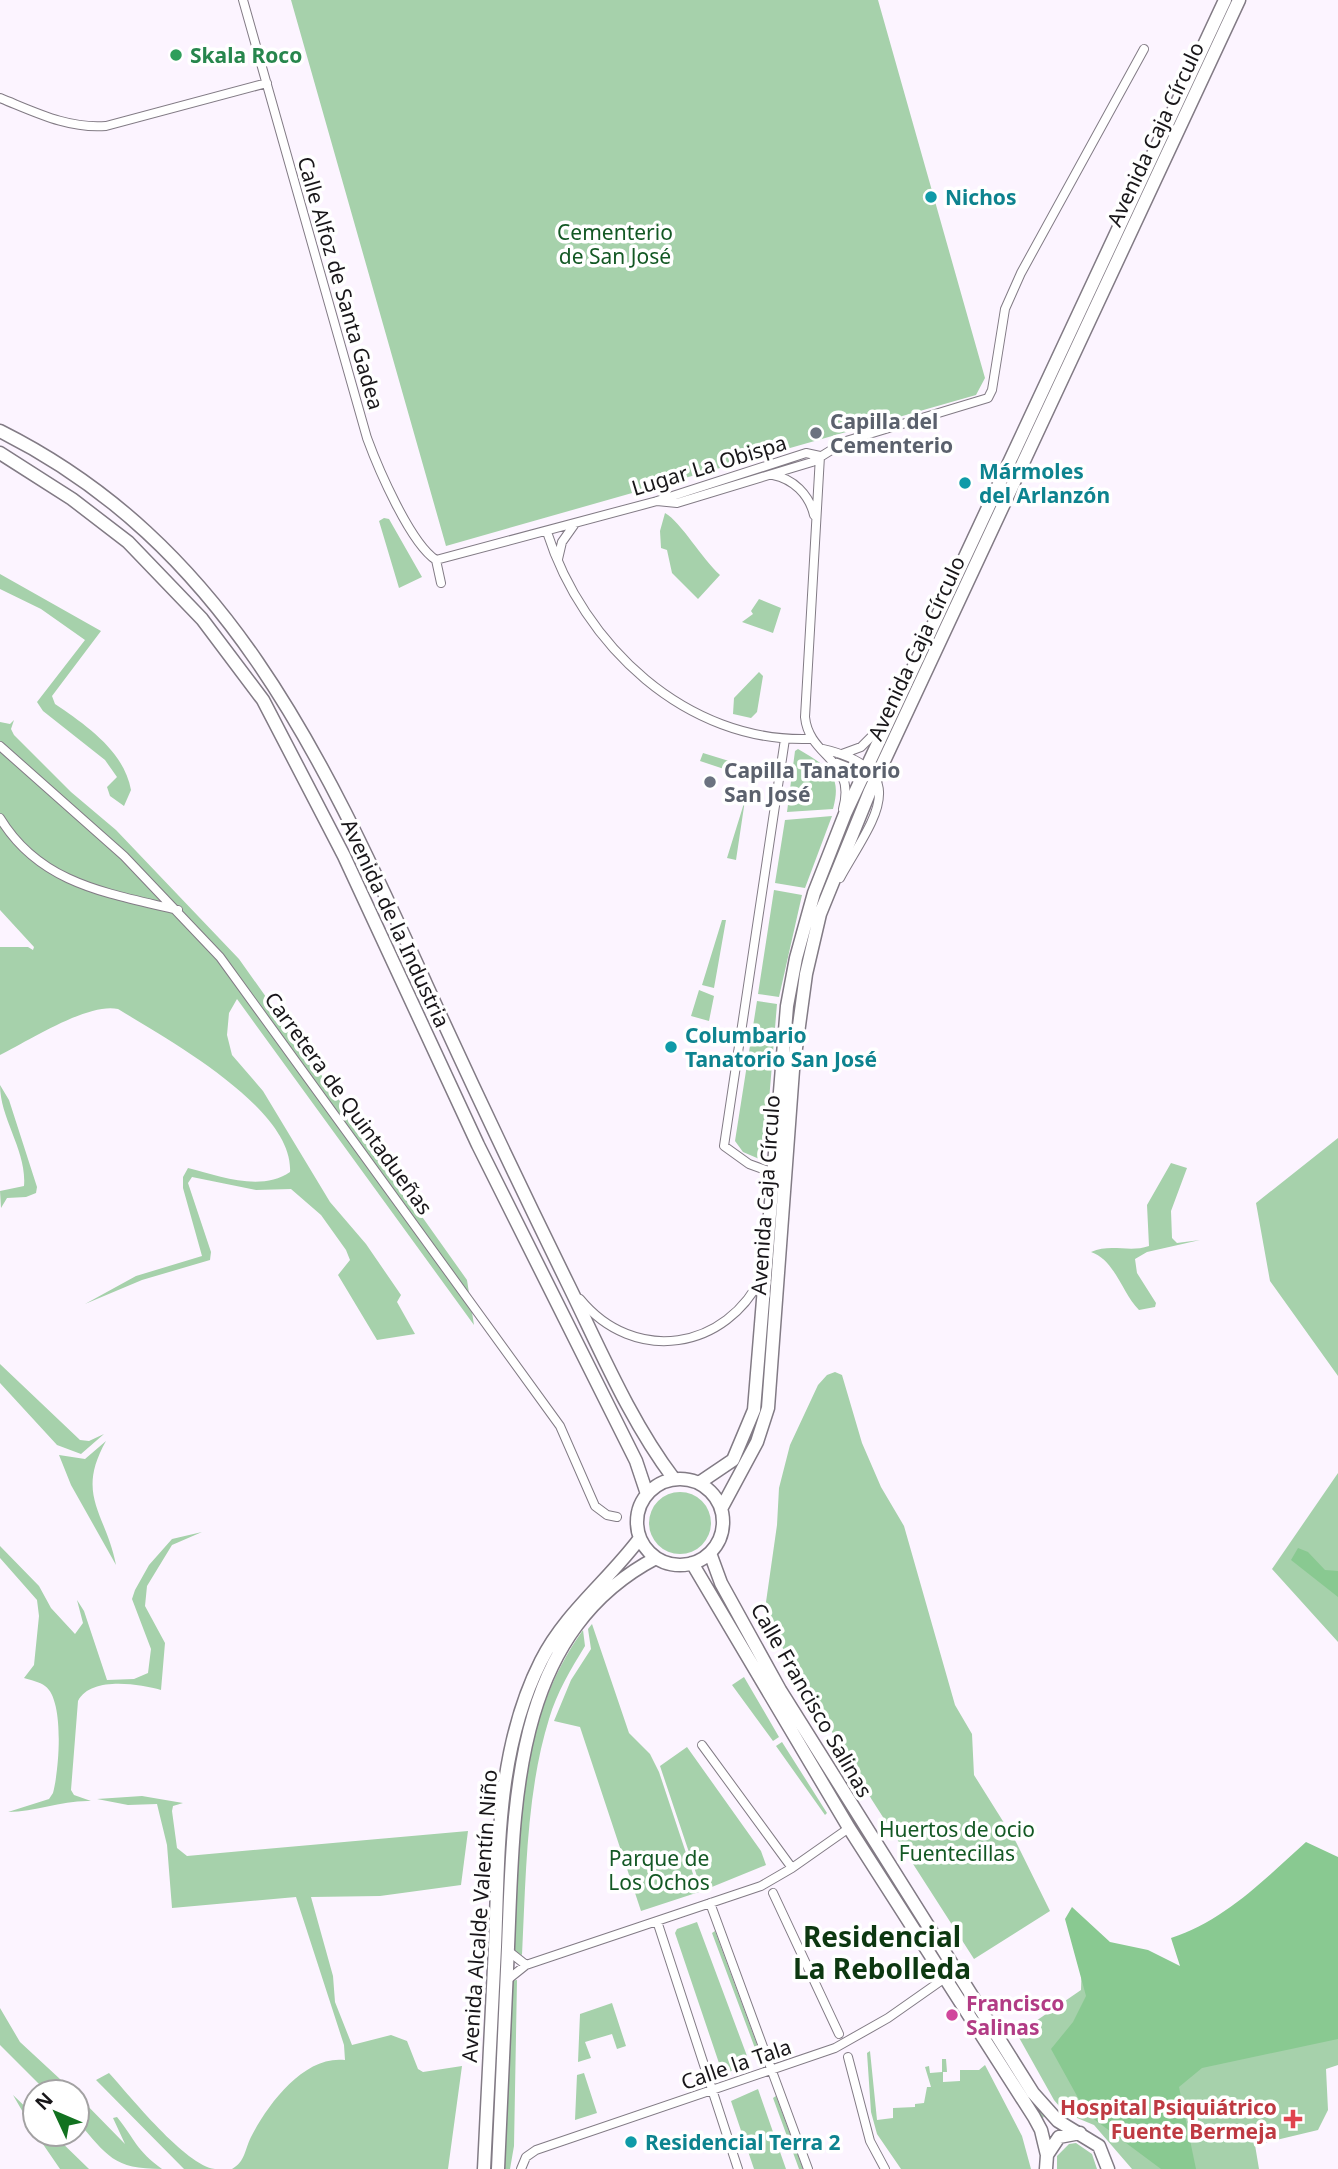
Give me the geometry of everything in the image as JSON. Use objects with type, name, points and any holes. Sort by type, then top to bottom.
[{"type":"main road","name":"Avenida Caja Círculo","points":[[699,1483],[733,1461],[755,1403],[790,984],[804,924],[827,855],[1226,0]]},
{"type":"main road","name":"Avenida Caja Círculo","points":[[721,1509],[753,1451],[768,1408],[797,1033],[806,974],[820,914],[878,774],[1239,0]]},
{"type":"main road","name":"Avenida de la Industria","points":[[0,431],[76,477],[140,528],[208,595],[254,653],[292,713],[350,823],[532,1211],[653,1451],[674,1479]]},
{"type":"main road","name":"Avenida de la Industria","points":[[0,453],[72,499],[142,555],[212,630],[262,700],[344,856],[478,1145],[636,1461],[648,1494]]},
{"type":"main road","points":[[674,1479],[699,1483],[708,1489],[721,1509],[723,1528],[710,1553],[692,1563],[673,1565],[656,1558],[640,1538],[637,1515],[648,1494],[674,1479]]},
{"type":"main road","name":"Avenida Alcalde Valentín Niño","points":[[484,2169],[498,1863],[510,1745],[522,1702],[550,1644],[570,1616],[640,1538]]},
{"type":"main road","name":"Calle Francisco Salinas","points":[[710,1553],[721,1583],[787,1702],[1012,2059],[1051,2115],[1099,2146],[1110,2166]]},
{"type":"main road","name":"Avenida Alcalde Valentín Niño","points":[[498,2169],[507,1951],[518,1775],[524,1742],[537,1700],[555,1661],[584,1619],[626,1574],[656,1558]]},
{"type":"main road","name":"Calle Francisco Salinas","points":[[692,1563],[849,1828],[1034,2117],[1041,2130],[1046,2165]]},
{"type":"main road","points":[[1046,2165],[1059,2137],[1081,2133]]},
{"type":"street","name":"Calle Alfoz de Santa Gadea","points":[[243,0],[367,438],[377,465],[404,517],[436,561]]},
{"type":"street","name":"Lugar La Obispa","points":[[436,561],[657,501],[806,453],[820,456],[846,441],[988,398],[992,390],[1005,309],[1021,273],[1144,49]]},
{"type":"street","points":[[0,99],[75,126],[91,127],[106,126],[267,83]]},
{"type":"street","points":[[820,456],[805,707],[810,738],[838,763],[855,770],[866,769]]},
{"type":"street","points":[[657,501],[677,503],[812,462],[820,456]]},
{"type":"street","points":[[770,475],[788,481],[801,491],[808,499],[815,520]]},
{"type":"street","points":[[558,562],[562,542],[574,525]]},
{"type":"street","points":[[547,532],[558,562],[583,613],[597,631],[647,680],[699,715],[785,739],[810,738]]},
{"type":"street","points":[[436,561],[441,583]]},
{"type":"street","points":[[842,754],[864,745],[892,712]]},
{"type":"street","points":[[774,1173],[749,1164],[724,1146],[785,739]]},
{"type":"street","name":"Carretera de Quintadueñas","points":[[0,746],[124,856],[178,910],[261,1009],[468,1303],[506,1349],[568,1441],[595,1506],[607,1515],[617,1517]]},
{"type":"street","points":[[820,748],[842,754],[878,774]]},
{"type":"street","points":[[827,855],[845,804],[845,786],[838,763]]},
{"type":"street","points":[[0,818],[25,853],[45,869],[118,895],[178,910]]},
{"type":"street","name":"Avenida de la Industria","points":[[532,1211],[577,1296],[604,1324],[641,1340],[673,1341],[718,1326],[751,1295],[767,1265]]},
{"type":"street","points":[[702,1745],[792,1868]]},
{"type":"street","points":[[506,1981],[526,1965],[761,1886],[849,1828]]},
{"type":"street","points":[[773,1893],[839,2034]]},
{"type":"street","points":[[710,1903],[808,2169]]},
{"type":"street","points":[[657,1921],[738,2169]]},
{"type":"street","points":[[507,1951],[526,1965]]},
{"type":"street","name":"Calle la Tala","points":[[521,2169],[526,2157],[536,2150],[772,2070],[860,2036],[945,1978]]},
{"type":"street","points":[[848,2057],[870,2141],[885,2169]]},
{"type":"green space","name":"Cementerio de San José","points":[[291,0],[878,0],[985,378],[976,395],[446,546]]},
{"type":"green space","points":[[1231,0],[1235,0],[882,754],[879,753]]},
{"type":"green space","points":[[665,513],[678,524],[720,575],[698,599],[672,573],[667,550],[661,548],[660,531]]},
{"type":"green space","points":[[389,519],[422,577],[399,588],[379,521]]},
{"type":"green space","points":[[0,574],[101,631],[52,696],[55,704],[91,730],[121,763],[131,790],[124,806],[110,796],[107,787],[117,777],[105,760],[43,711],[37,702],[85,640],[41,609],[0,589]]},
{"type":"green space","points":[[759,599],[781,608],[773,633],[742,622],[753,614],[751,611]]},
{"type":"green space","points":[[759,672],[763,676],[757,712],[751,718],[733,714],[734,698]]},
{"type":"green space","points":[[14,720],[11,729],[14,735],[71,792],[116,830],[239,959],[467,1280],[474,1325],[237,999],[229,1013],[227,1035],[232,1055],[263,1091],[330,1202],[366,1244],[401,1295],[397,1302],[415,1334],[377,1340],[338,1275],[350,1260],[346,1250],[321,1215],[291,1189],[256,1190],[192,1177],[188,1183],[211,1252],[210,1260],[142,1280],[85,1304],[136,1276],[202,1256],[183,1188],[183,1177],[188,1168],[253,1182],[279,1178],[290,1172],[286,1148],[271,1124],[250,1100],[194,1056],[118,1009],[106,1008],[75,1017],[0,1055],[0,947],[28,947],[33,950],[34,947],[0,910],[0,722],[10,724]]},
{"type":"green space","points":[[798,749],[817,760],[830,772],[836,787],[833,809],[787,812],[795,751]]},
{"type":"green space","points":[[703,753],[729,761],[727,770],[700,761]]},
{"type":"green space","points":[[866,781],[869,782],[825,885],[808,941],[764,1400],[760,1419],[746,1454],[743,1453],[756,1423],[762,1385],[791,1019],[796,987],[811,926],[820,897]]},
{"type":"green space","points":[[745,800],[736,860],[727,858]]},
{"type":"green space","points":[[832,816],[805,888],[775,883],[785,820]]},
{"type":"green space","points":[[774,890],[802,895],[779,997],[758,994]]},
{"type":"green space","points":[[722,920],[726,920],[714,988],[702,985]]},
{"type":"green space","points":[[699,990],[714,996],[709,1021],[691,1016]]},
{"type":"green space","points":[[757,1001],[777,1004],[764,1161],[743,1152],[735,1141]]},
{"type":"green space","points":[[0,1085],[9,1100],[37,1187],[36,1193],[26,1197],[7,1198],[1,1208],[0,1191],[24,1186],[24,1173],[4,1110]]},
{"type":"green space","points":[[1338,1138],[1338,1376],[1270,1281],[1256,1203]]},
{"type":"green space","points":[[1171,1163],[1187,1168],[1171,1211],[1172,1238],[1177,1243],[1200,1240],[1147,1252],[1135,1259],[1137,1273],[1156,1303],[1155,1307],[1139,1310],[1112,1269],[1091,1252],[1106,1248],[1134,1249],[1149,1246],[1147,1205]]},
{"type":"green space","points":[[0,1364],[80,1440],[89,1441],[104,1434],[81,1454],[57,1445],[0,1383]]},
{"type":"green space","name":"Huertos de ocio Fuentecillas","points":[[835,1372],[842,1375],[862,1443],[881,1487],[904,1526],[955,1705],[972,1734],[974,1775],[1016,1842],[1050,1911],[974,1959],[872,1800],[764,1616],[777,1525],[779,1488],[790,1445],[818,1385],[827,1375]]},
{"type":"green space","points":[[106,1441],[97,1460],[93,1491],[116,1565],[71,1485],[59,1455],[85,1459]]},
{"type":"green space","points":[[1338,1473],[1338,1642],[1272,1569]]},
{"type":"green space","points":[[680,1492],[692,1494],[702,1501],[709,1511],[709,1535],[702,1545],[692,1552],[680,1554],[668,1552],[658,1545],[651,1535],[649,1523],[651,1511],[658,1501],[668,1494]]},
{"type":"green space","points":[[202,1532],[172,1545],[147,1586],[145,1606],[165,1643],[161,1690],[128,1684],[104,1685],[84,1693],[78,1701],[71,1790],[74,1795],[91,1801],[8,1812],[49,1799],[55,1783],[59,1736],[56,1706],[51,1694],[45,1686],[24,1678],[34,1665],[39,1616],[37,1600],[0,1558],[0,1546],[39,1586],[51,1608],[75,1634],[83,1623],[77,1600],[84,1611],[107,1680],[134,1679],[148,1673],[151,1649],[132,1599],[135,1590],[149,1565],[172,1539]]},
{"type":"green space","points":[[1298,1548],[1308,1552],[1325,1570],[1338,1571],[1338,1597],[1291,1560]]},
{"type":"green space","points":[[615,1574],[618,1576],[579,1619],[547,1668],[531,1703],[517,1754],[508,1833],[493,2169],[490,2169],[503,1867],[513,1763],[531,1697],[552,1653],[568,1629]]},
{"type":"green space","points":[[718,1588],[761,1667],[716,1590]]},
{"type":"green space","name":"Parque de Los Ochos","points":[[592,1624],[629,1733],[650,1754],[659,1772],[699,1892],[641,1911],[580,1727],[554,1721],[571,1680],[591,1649],[588,1629]]},
{"type":"green space","points":[[583,1630],[585,1646],[552,1709],[541,1747],[528,1836],[522,1955],[514,1951],[514,1910],[518,1826],[524,1784],[532,1743],[544,1704],[561,1666]]},
{"type":"green space","points":[[744,1677],[779,1737],[773,1741],[732,1685]]},
{"type":"green space","points":[[781,1700],[866,1839],[864,1841]]},
{"type":"green space","points":[[782,1742],[827,1813],[825,1815],[776,1746]]},
{"type":"green space","points":[[687,1747],[761,1851],[766,1865],[702,1891],[660,1766]]},
{"type":"green space","points":[[142,1796],[183,1803],[173,1806],[172,1811],[177,1848],[187,1856],[468,1831],[461,1885],[380,1896],[311,1897],[333,1976],[335,2002],[352,2045],[391,2035],[407,2041],[418,2069],[423,2072],[462,2066],[448,2169],[232,2169],[242,2159],[258,2124],[277,2097],[302,2073],[315,2065],[345,2060],[344,2045],[296,1897],[172,1908],[167,1845],[157,1804],[128,1805],[97,1799]]},
{"type":"green space","points":[[1306,1842],[1338,1857],[1338,2039],[1202,2068],[1179,2087],[1196,2169],[1161,2169],[1087,2114],[1051,2049],[1073,2022],[1086,1996],[1065,1919],[1072,1907],[1110,1942],[1148,1950],[1180,1966],[1171,1938],[1209,1921],[1243,1898]]},
{"type":"green space","points":[[871,1846],[1044,2117],[1042,2118],[868,1847]]},
{"type":"green space","points":[[1338,1877],[1338,2065],[1326,2069],[1328,2110],[1318,2130],[1255,2145],[1259,2169],[1132,2169],[1094,2125],[1065,2113],[1054,2100],[1017,2034],[1081,1990],[1082,1954],[1187,1994]]},
{"type":"green space","name":"Parque de Los Ochos","points":[[697,1922],[750,2064],[726,2073],[721,2069],[675,1933],[677,1929]]},
{"type":"green space","points":[[715,1931],[759,2050],[756,2051],[712,1933]]},
{"type":"green space","points":[[517,1980],[514,2146],[510,2169],[502,2169],[511,1981]]},
{"type":"green space","points":[[612,2003],[626,2046],[617,2049],[612,2034],[585,2042],[591,2058],[578,2062],[580,2014]]},
{"type":"green space","points":[[0,2008],[20,2042],[59,2078],[33,2078],[0,2045]]},
{"type":"green space","points":[[870,2051],[877,2120],[893,2118],[893,2108],[915,2107],[915,2104],[924,2103],[927,2087],[931,2087],[925,2067],[929,2066],[930,2073],[942,2072],[942,2059],[946,2059],[947,2072],[943,2072],[943,2082],[960,2081],[960,2070],[979,2070],[985,2065],[1022,2136],[1031,2169],[901,2169],[877,2134],[871,2112],[867,2053]]},
{"type":"green space","points":[[109,2073],[174,2143],[203,2165],[215,2169],[184,2169],[96,2080]]},
{"type":"green space","points":[[584,2073],[597,2113],[575,2120],[577,2075]]},
{"type":"green space","points":[[758,2089],[786,2169],[754,2169],[731,2101]]},
{"type":"green space","points":[[776,2096],[803,2169],[799,2169],[773,2098]]},
{"type":"green space","points":[[91,2109],[125,2144],[113,2118],[117,2117],[141,2151],[162,2169],[132,2166],[105,2152],[91,2136]]},
{"type":"green space","points":[[1076,2143],[1092,2154],[1097,2169],[1057,2169],[1057,2156],[1069,2144]]},
{"type":"green space","points":[[46,2148],[67,2148],[89,2169],[60,2169]]},
{"type":"place","name":"Skala Roco","points":[[176,55]]},
{"type":"place","name":"Nichos","points":[[931,197]]},
{"type":"place","name":"Capilla del Cementerio","points":[[816,433]]},
{"type":"place","name":"Mármoles del Arlanzón","points":[[965,483]]},
{"type":"place","name":"Capilla Tanatorio San José","points":[[710,782]]},
{"type":"place","name":"Columbario Tanatorio San José","points":[[671,1047]]},
{"type":"place","name":"Francisco Salinas","points":[[952,2015]]},
{"type":"place","name":"Hospital Psiquiátrico Fuente Bermeja","points":[[1293,2119]]},
{"type":"place","name":"Residencial Terra 2","points":[[631,2142]]},
{"type":"district","name":"Residencial La Rebolleda","points":[[882,1952]]}]
